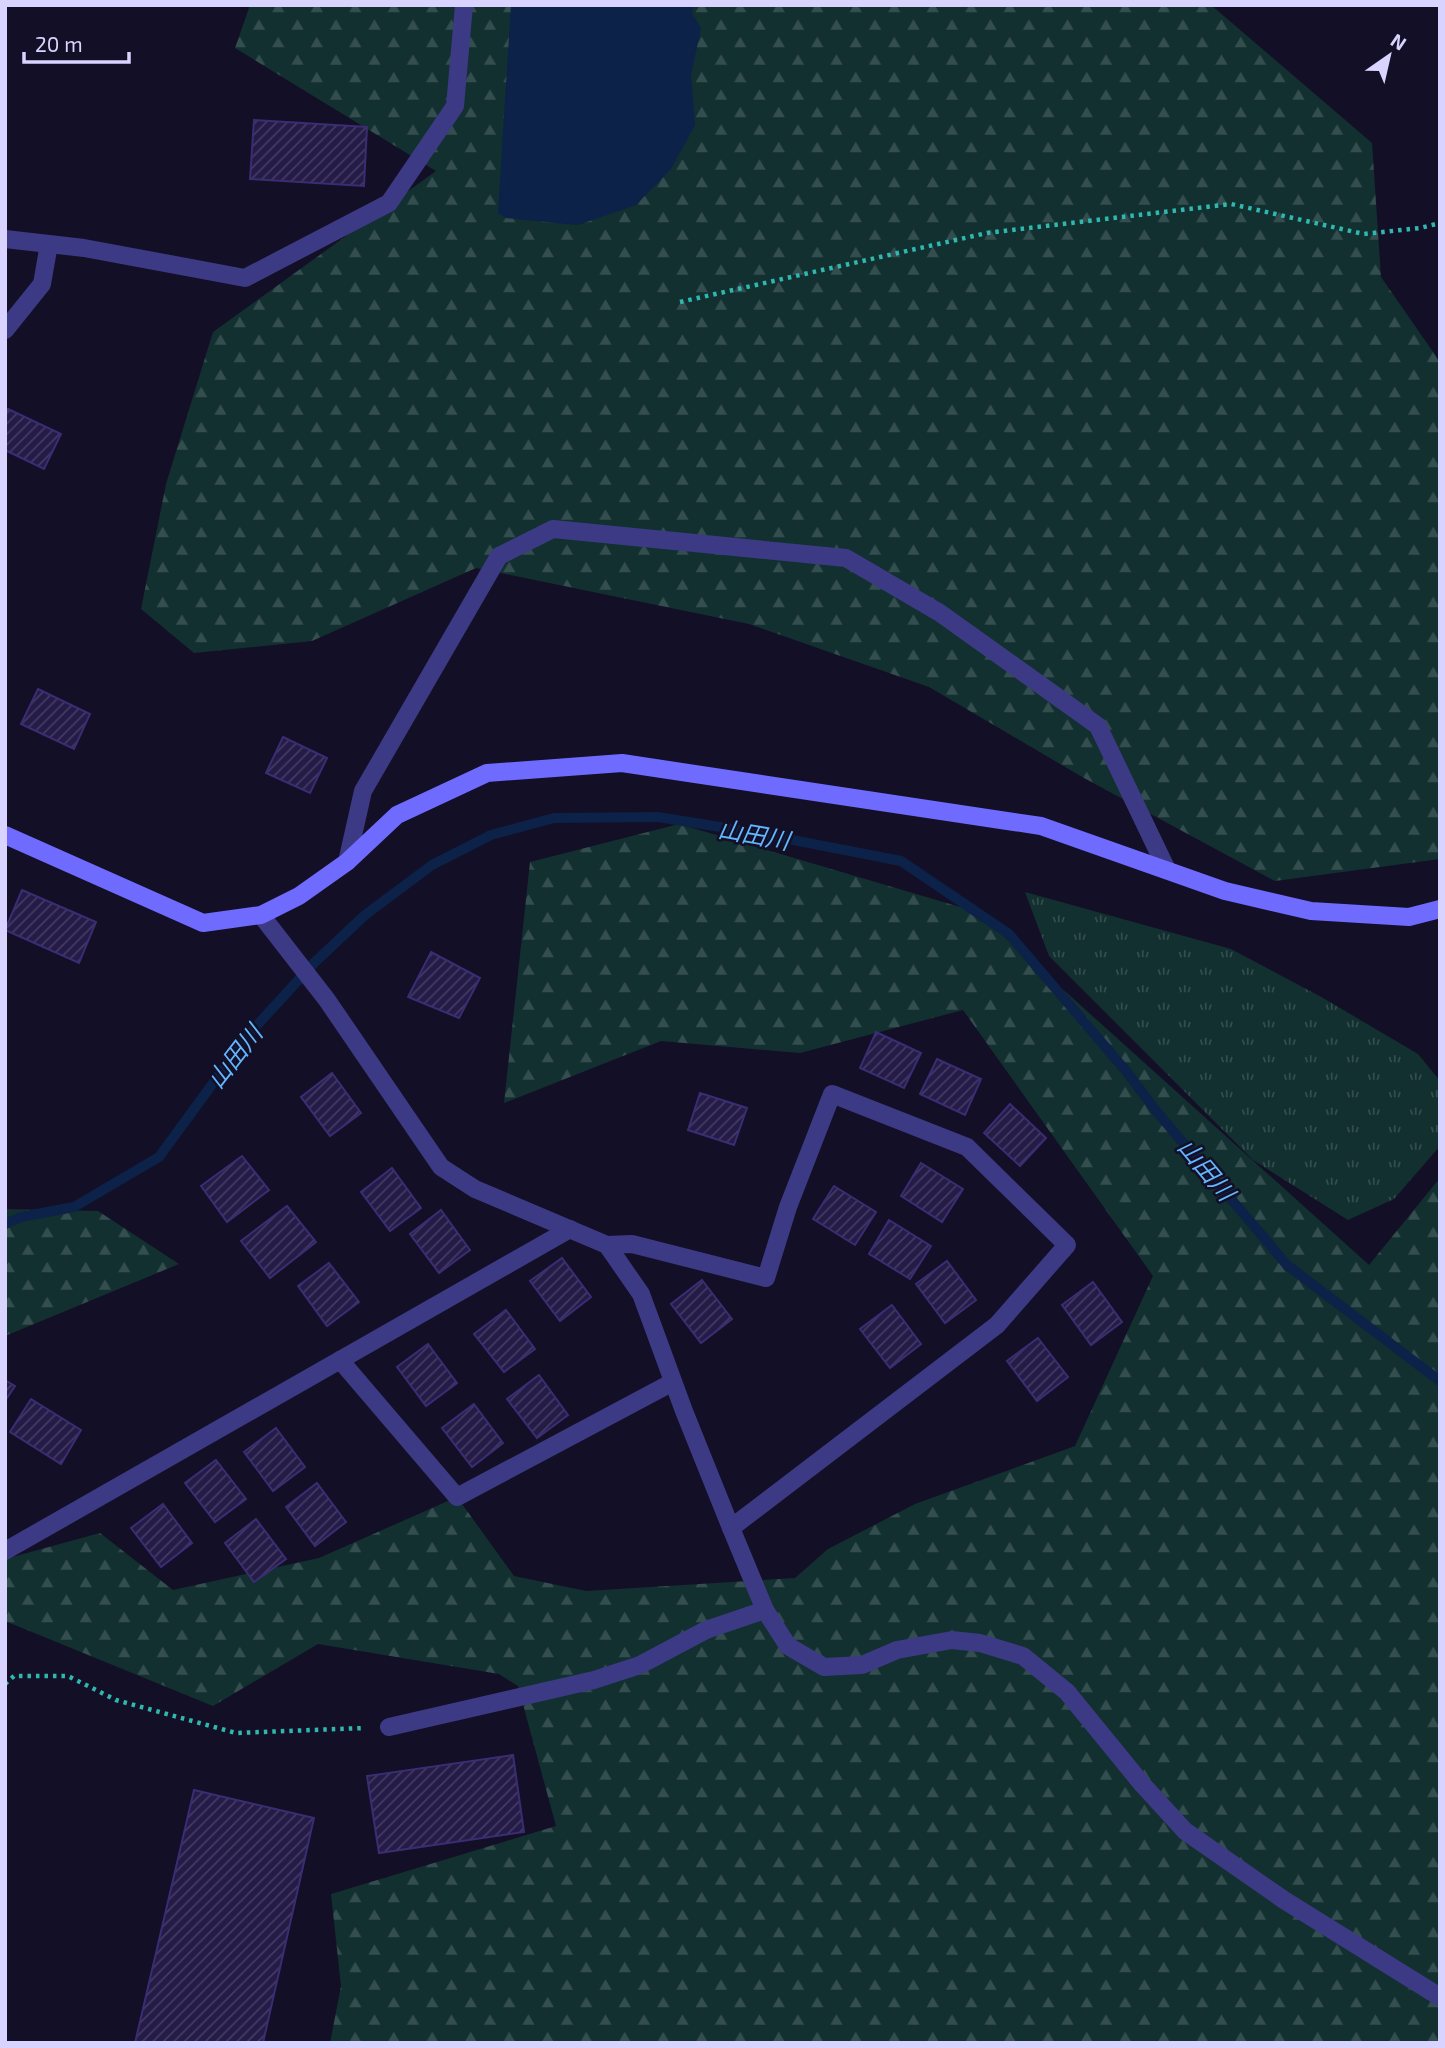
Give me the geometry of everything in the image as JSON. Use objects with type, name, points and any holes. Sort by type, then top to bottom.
[{"type":"street","points":[[5,239],[84,248],[245,278],[389,203],[455,106],[464,5]]},
{"type":"street","points":[[5,330],[42,284],[49,244]]},
{"type":"street","points":[[347,862],[363,791],[499,556],[553,529],[846,558],[940,613],[1098,726],[1167,870]]},
{"type":"street","points":[[5,835],[203,923],[261,915],[299,896],[347,862],[397,815],[487,773],[622,763],[1041,826],[1225,891],[1311,911],[1409,917],[1440,909]]},
{"type":"street","points":[[261,915],[327,1000],[441,1167],[475,1189],[607,1245],[632,1244],[766,1279],[788,1207],[832,1094],[967,1147],[1068,1245],[997,1325],[731,1528]]},
{"type":"street","points":[[5,1551],[570,1229]]},
{"type":"street","points":[[607,1245],[641,1294],[673,1382],[765,1610],[788,1646],[824,1667],[862,1665],[897,1650],[952,1640],[980,1643],[1023,1656],[1067,1692],[1185,1831],[1284,1900],[1440,1997]]},
{"type":"street","points":[[340,1360],[457,1497],[673,1382]]},
{"type":"street","points":[[390,1727],[594,1680],[640,1665],[706,1630],[765,1610]]},
{"type":"path","points":[[680,302],[987,233],[1231,204],[1364,234],[1440,223]]},
{"type":"path","points":[[5,1684],[14,1676],[68,1676],[116,1700],[236,1733],[390,1727]]},
{"type":"green space","points":[[250,5],[1211,5],[1372,143],[1381,277],[1440,362],[1440,859],[1275,881],[1084,778],[929,687],[749,624],[476,568],[312,641],[194,653],[141,609],[166,484],[213,332],[436,171],[235,48]]},
{"type":"green space","points":[[679,824],[977,912],[1369,1265],[1440,1178],[1440,2043],[330,2043],[341,1986],[331,1894],[556,1826],[518,1686],[499,1674],[318,1644],[213,1706],[5,1621],[5,1559],[100,1533],[173,1590],[319,1558],[457,1497],[514,1576],[586,1591],[795,1578],[828,1549],[915,1504],[1075,1446],[1153,1276],[963,1010],[800,1053],[661,1041],[504,1103],[530,862]]},
{"type":"green space","points":[[1025,892],[1231,949],[1323,998],[1418,1054],[1440,1081],[1440,1146],[1394,1199],[1348,1220],[1253,1160],[1049,956]]},
{"type":"green space","points":[[5,1209],[98,1211],[179,1264],[5,1336]]},
{"type":"water","points":[[511,5],[693,5],[692,14],[701,28],[691,75],[695,125],[671,169],[636,205],[578,225],[506,218],[498,213]]},
{"type":"building","points":[[254,120],[367,127],[364,186],[250,179]]},
{"type":"building","points":[[8,409],[61,434],[44,469],[5,450],[5,415]]},
{"type":"building","points":[[38,689],[90,714],[74,749],[21,724]]},
{"type":"building","points":[[283,737],[327,758],[310,793],[266,773]]},
{"type":"building","points":[[22,890],[96,922],[79,963],[5,930]]},
{"type":"building","points":[[431,952],[480,978],[459,1018],[408,997]]},
{"type":"building","points":[[876,1032],[921,1053],[904,1088],[860,1068]]},
{"type":"building","points":[[937,1059],[981,1079],[965,1115],[920,1094]]},
{"type":"building","points":[[332,1073],[361,1113],[330,1136],[301,1097]]},
{"type":"building","points":[[700,1093],[747,1108],[734,1145],[688,1130]]},
{"type":"building","points":[[1010,1104],[1046,1138],[1020,1166],[984,1133]]},
{"type":"building","points":[[242,1156],[269,1190],[227,1222],[201,1186]]},
{"type":"building","points":[[921,1163],[963,1189],[942,1222],[901,1196]]},
{"type":"building","points":[[392,1168],[421,1208],[390,1231],[361,1192]]},
{"type":"building","points":[[834,1186],[876,1212],[855,1245],[813,1219]]},
{"type":"building","points":[[287,1206],[316,1242],[270,1278],[241,1241]]},
{"type":"building","points":[[441,1210],[470,1250],[439,1273],[410,1234]]},
{"type":"building","points":[[889,1220],[931,1246],[910,1279],[869,1254]]},
{"type":"building","points":[[562,1258],[591,1297],[560,1321],[530,1281]]},
{"type":"building","points":[[947,1261],[976,1300],[945,1323],[916,1284]]},
{"type":"building","points":[[329,1263],[359,1302],[327,1326],[298,1286]]},
{"type":"building","points":[[702,1280],[732,1319],[701,1343],[671,1304]]},
{"type":"building","points":[[1093,1282],[1122,1322],[1091,1345],[1062,1305]]},
{"type":"building","points":[[892,1305],[921,1344],[890,1368],[860,1329]]},
{"type":"building","points":[[506,1310],[535,1349],[504,1372],[474,1334]]},
{"type":"building","points":[[1038,1338],[1068,1377],[1037,1401],[1007,1361]]},
{"type":"building","points":[[428,1344],[457,1383],[426,1406],[397,1367]]},
{"type":"building","points":[[539,1375],[568,1415],[537,1438],[507,1399]]},
{"type":"building","points":[[5,1380],[15,1386],[5,1401]]},
{"type":"building","points":[[31,1399],[81,1430],[61,1464],[10,1432]]},
{"type":"building","points":[[474,1404],[503,1443],[472,1467],[442,1428]]},
{"type":"building","points":[[276,1428],[305,1467],[273,1491],[244,1452]]},
{"type":"building","points":[[216,1460],[246,1499],[215,1522],[185,1483]]},
{"type":"building","points":[[317,1483],[346,1522],[315,1546],[286,1507]]},
{"type":"building","points":[[163,1504],[192,1543],[161,1567],[131,1528]]},
{"type":"building","points":[[256,1519],[286,1559],[254,1582],[225,1543]]},
{"type":"building","points":[[513,1755],[524,1832],[379,1853],[367,1776]]},
{"type":"building","points":[[194,1790],[314,1818],[263,2043],[135,2043]]},
{"type":"waterway","name":"山田川","points":[[5,1224],[21,1217],[74,1207],[159,1157],[249,1034],[314,963],[365,915],[432,865],[491,835],[554,818],[658,817],[901,861],[1009,934],[1287,1265],[1440,1381]]}]
